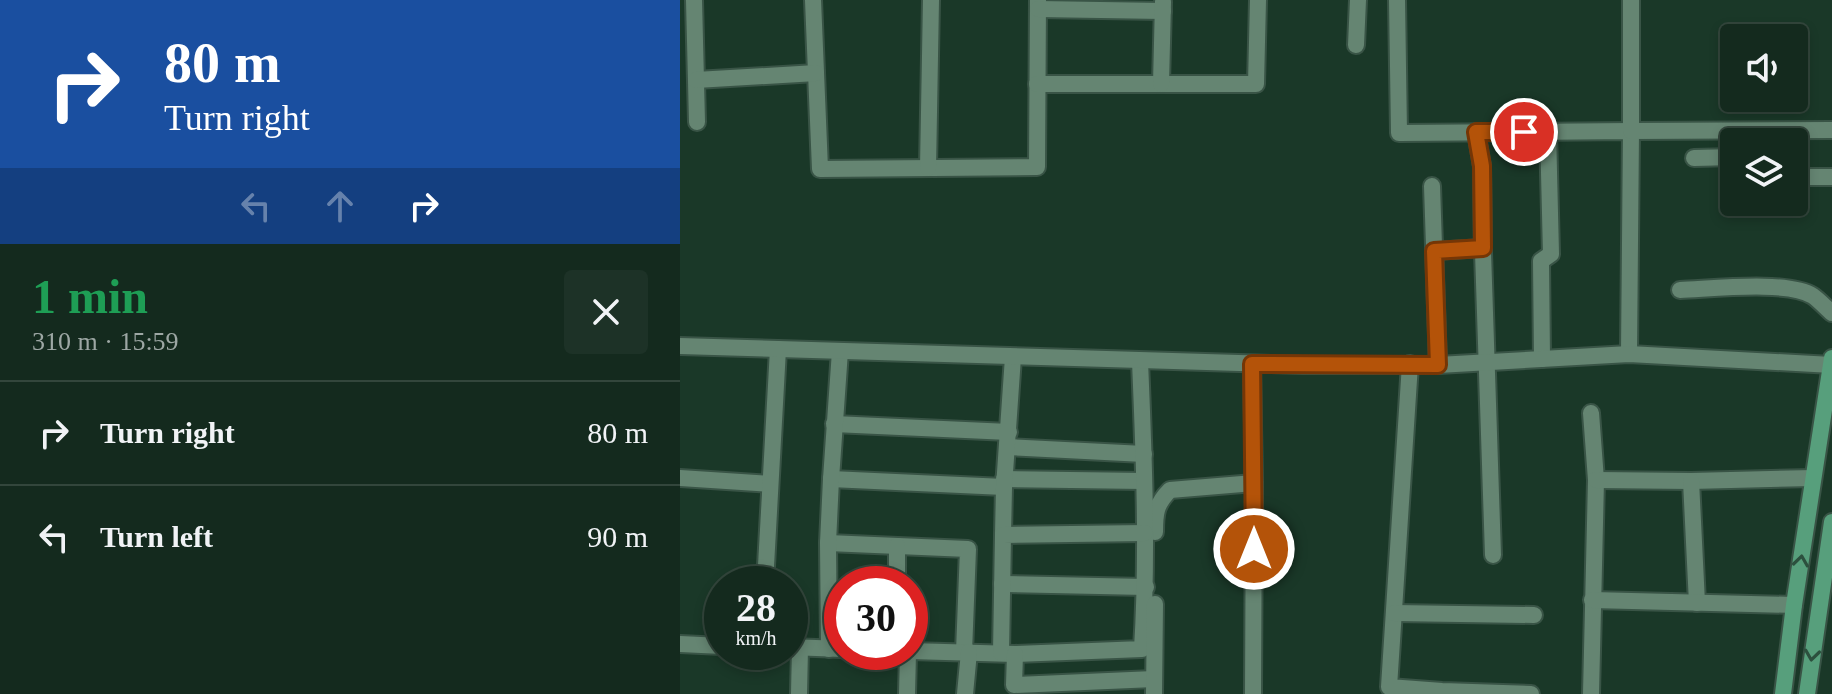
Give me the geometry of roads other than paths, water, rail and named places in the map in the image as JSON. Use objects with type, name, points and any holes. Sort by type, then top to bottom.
[{"type":"main road","points":[[1783,694],[1832,362]]},
{"type":"main road","points":[[1807,694],[1832,522]]},
{"type":"street","points":[[694,0],[690,71],[697,122]]},
{"type":"street","points":[[813,0],[820,169],[1037,167],[1038,4],[1163,5],[1161,84]]},
{"type":"street","points":[[928,168],[931,0]]},
{"type":"street","points":[[1037,84],[1256,84],[1258,0]]},
{"type":"street","points":[[1356,45],[1358,0]]},
{"type":"street","points":[[1397,0],[1399,133],[1832,130]]},
{"type":"street","points":[[1629,354],[1631,0]]},
{"type":"street","points":[[690,71],[816,73]]},
{"type":"street","points":[[1542,359],[1541,261],[1551,254],[1548,131]]},
{"type":"street","points":[[1476,132],[1482,166],[1493,555]]},
{"type":"street","points":[[1694,158],[1720,157]]},
{"type":"street","points":[[1808,177],[1832,177]]},
{"type":"street","points":[[1432,186],[1438,365]]},
{"type":"street","points":[[1434,251],[1483,248]]},
{"type":"street","points":[[1680,290],[1791,289],[1812,295],[1832,313]]},
{"type":"street","points":[[680,346],[1252,364],[1438,365],[1629,354],[1832,362]]},
{"type":"street","points":[[766,566],[778,349]]},
{"type":"street","points":[[830,566],[831,479],[840,351]]},
{"type":"street","points":[[1013,357],[1004,483],[1002,584],[1014,689],[1154,687],[1155,516],[1160,499],[1170,490],[1254,483]]},
{"type":"street","points":[[928,651],[1008,654],[1142,649],[1146,587],[1140,361]]},
{"type":"street","points":[[1252,364],[1253,694]]},
{"type":"street","points":[[1410,364],[1389,687],[1531,694]]},
{"type":"street","points":[[1591,413],[1596,480],[1591,694]]},
{"type":"street","points":[[834,424],[1144,454]]},
{"type":"street","points":[[680,478],[770,484]]},
{"type":"street","points":[[1596,480],[1813,478]]},
{"type":"street","points":[[831,479],[1004,483],[1144,481]]},
{"type":"street","points":[[1691,481],[1697,603]]},
{"type":"street","points":[[1003,535],[1145,533]]},
{"type":"street","points":[[828,543],[968,549],[965,694]]},
{"type":"street","points":[[897,546],[897,566]]},
{"type":"street","points":[[1002,584],[1146,587]]},
{"type":"street","points":[[1592,600],[1794,605]]},
{"type":"street","points":[[1394,613],[1534,615]]},
{"type":"street","points":[[680,644],[704,645]]},
{"type":"street","points":[[797,670],[799,694]]},
{"type":"street","points":[[907,694],[908,670]]}]
